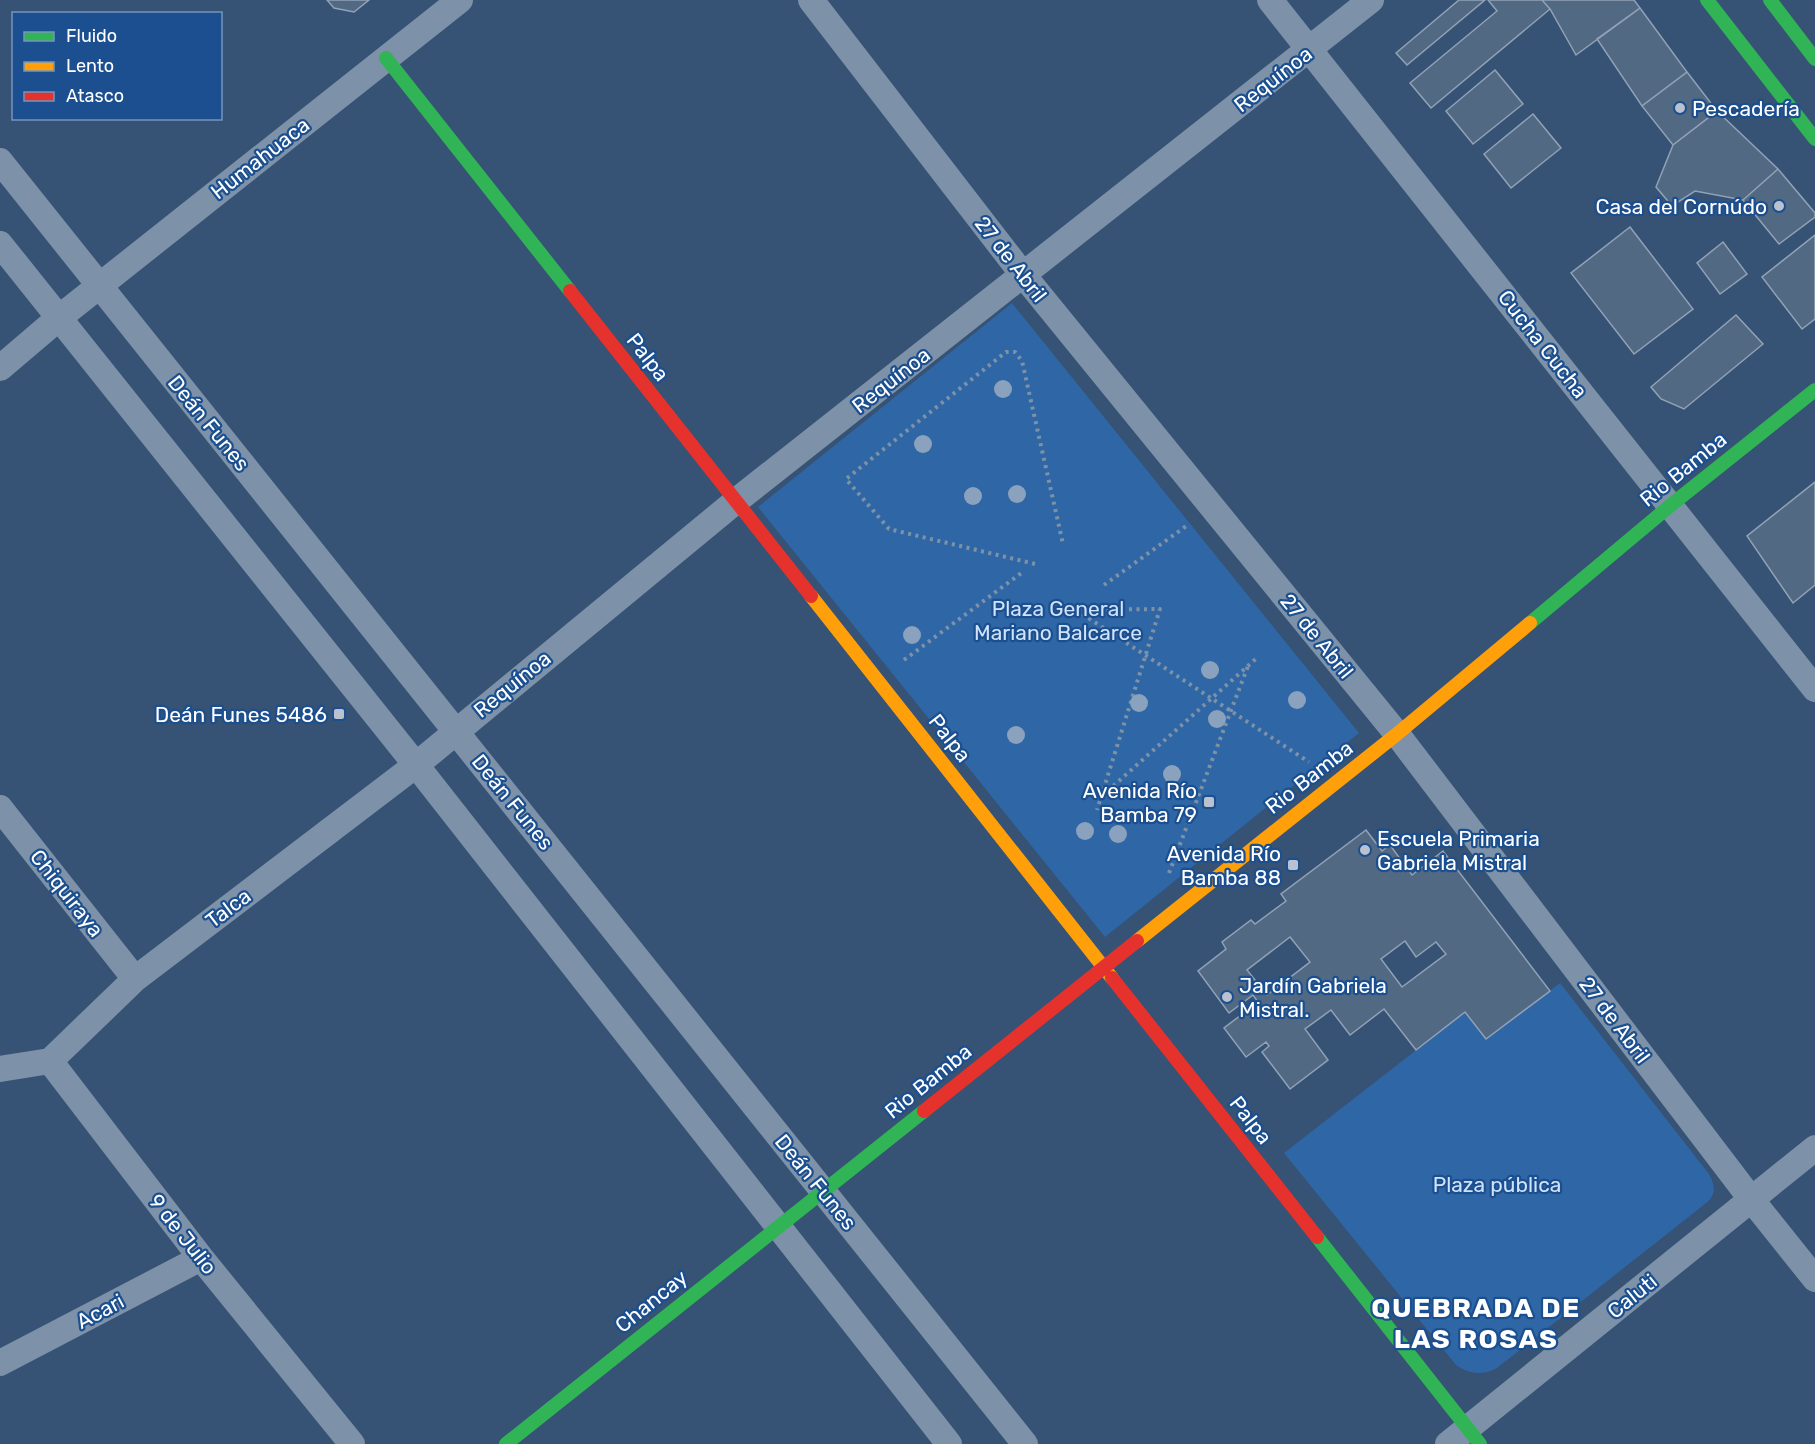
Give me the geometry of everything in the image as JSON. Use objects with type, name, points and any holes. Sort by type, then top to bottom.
[{"type":"main road","points":[[1707,0],[1815,139]]},
{"type":"main road","points":[[1770,0],[1815,59]]},
{"type":"main road","name":"Palpa","points":[[386,58],[1103,966],[1466,1439]]},
{"type":"main road","name":"Rio Bamba","points":[[824,1192],[1103,966],[1397,734],[1671,505],[1815,390]]},
{"type":"main road","name":"Chancay","points":[[506,1444],[824,1192]]},
{"type":"street","name":"Humahuaca","points":[[0,369],[60,317],[460,0]]},
{"type":"street","name":"27 de Abril","points":[[811,0],[1024,276],[1397,734],[1751,1199],[1815,1279]]},
{"type":"street","name":"Cucha Cucha","points":[[1270,0],[1815,689]]},
{"type":"street","name":"Requínoa","points":[[416,765],[736,501],[1371,0]]},
{"type":"street","name":"Deán Funes","points":[[0,161],[1025,1444]]},
{"type":"street","points":[[0,244],[416,765],[949,1444]]},
{"type":"street","name":"Talca","points":[[50,1061],[135,979],[416,765]]},
{"type":"street","name":"Chiquiraya","points":[[0,808],[135,979]]},
{"type":"street","points":[[0,1069],[50,1061]]},
{"type":"street","name":"9 de Julio","points":[[50,1061],[201,1258],[352,1444]]},
{"type":"street","name":"Caluti","points":[[1466,1439],[1751,1199],[1815,1148]]},
{"type":"street","name":"Acari","points":[[0,1363],[201,1258]]},
{"type":"path","points":[[1035,564],[889,528],[846,478],[1006,352],[1015,352],[1022,361],[1063,544]]},
{"type":"path","points":[[1104,585],[1213,508]]},
{"type":"path","points":[[877,680],[1024,571]]},
{"type":"path","points":[[1069,610],[1160,609],[1097,810]]},
{"type":"path","points":[[1076,610],[1337,782]]},
{"type":"path","points":[[1101,797],[1258,657]]},
{"type":"path","points":[[1167,877],[1248,666]]},
{"type":"green space","name":"Plaza General Mariano Balcarce","points":[[1012,303],[1359,733],[1105,937],[758,507]]},
{"type":"green space","name":"Plaza pública","points":[[1560,983],[1709,1174],[1714,1190],[1705,1204],[1497,1368],[1481,1373],[1471,1372],[1456,1365],[1284,1153],[1465,1012],[1486,1039]]},
{"type":"building","points":[[327,0],[369,0],[354,12],[334,8]]},
{"type":"building","points":[[1459,0],[1485,0],[1407,65],[1396,53]]},
{"type":"building","points":[[1488,0],[1542,0],[1550,9],[1431,108],[1410,83],[1497,11]]},
{"type":"building","points":[[1542,0],[1634,0],[1640,8],[1576,55],[1550,9]]},
{"type":"building","points":[[1640,8],[1687,72],[1642,106],[1597,39]]},
{"type":"building","points":[[1495,70],[1523,104],[1473,144],[1446,111]]},
{"type":"building","name":"Pescadería","points":[[1687,72],[1717,111],[1673,145],[1642,106]]},
{"type":"building","points":[[1717,111],[1778,169],[1743,200],[1695,191],[1672,206],[1656,187],[1673,145]]},
{"type":"building","points":[[1533,114],[1561,148],[1511,188],[1484,154]]},
{"type":"building","name":"Casa del Cornúdo","points":[[1778,169],[1815,213],[1815,217],[1779,244],[1743,200]]},
{"type":"building","points":[[1630,227],[1693,309],[1634,354],[1571,273]]},
{"type":"building","points":[[1815,235],[1815,319],[1802,329],[1762,277]]},
{"type":"building","points":[[1723,242],[1747,274],[1720,294],[1697,263]]},
{"type":"building","points":[[1736,315],[1763,344],[1684,409],[1661,399],[1651,387]]},
{"type":"building","points":[[1815,482],[1815,585],[1793,603],[1747,536]]},
{"type":"building","points":[[1366,830],[1382,851],[1390,845],[1412,875],[1443,851],[1550,991],[1486,1039],[1465,1012],[1416,1050],[1384,1009],[1350,1035],[1331,1010],[1305,1029],[1328,1060],[1290,1089],[1262,1052],[1269,1046],[1266,1042],[1246,1057],[1224,1028],[1258,1002],[1253,995],[1229,1013],[1198,971],[1226,949],[1222,942],[1251,920],[1255,924],[1286,901],[1281,894]],"holes":[[[1290,937],[1310,962],[1267,995],[1247,970]],[[1405,941],[1416,957],[1436,942],[1446,954],[1402,987],[1381,959]]]},
{"type":"traffic: fast","points":[[1707,0],[1815,139]]},
{"type":"traffic: fast","points":[[1770,0],[1815,59]]},
{"type":"traffic: fast","points":[[386,58],[570,291]]},
{"type":"traffic: fast","points":[[1530,623],[1671,505],[1815,390]]},
{"type":"traffic: fast","points":[[506,1444],[924,1111]]},
{"type":"traffic: fast","points":[[1317,1237],[1480,1444]]},
{"type":"traffic: slow","points":[[811,596],[1112,978]]},
{"type":"traffic: slow","points":[[1137,941],[1397,734],[1530,623]]},
{"type":"traffic: jam","points":[[570,291],[811,596]]},
{"type":"traffic: jam","points":[[924,1111],[1137,941]]},
{"type":"traffic: jam","points":[[1112,978],[1317,1237]]},
{"type":"place","name":"Pescadería","points":[[1680,108]]},
{"type":"place","name":"Casa del Cornúdo","points":[[1779,206]]},
{"type":"place","name":"Deán Funes 5486","points":[[339,714]]},
{"type":"place","name":"Avenida Río Bamba 79","points":[[1209,802]]},
{"type":"place","name":"Escuela Primaria Gabriela Mistral","points":[[1365,850]]},
{"type":"place","name":"Avenida Río Bamba 88","points":[[1293,865]]},
{"type":"place","name":"Jardín Gabriela Mistral.","points":[[1227,997]]},
{"type":"district","name":"QUEBRADA DE LAS ROSAS","points":[[1476,1324]]}]
